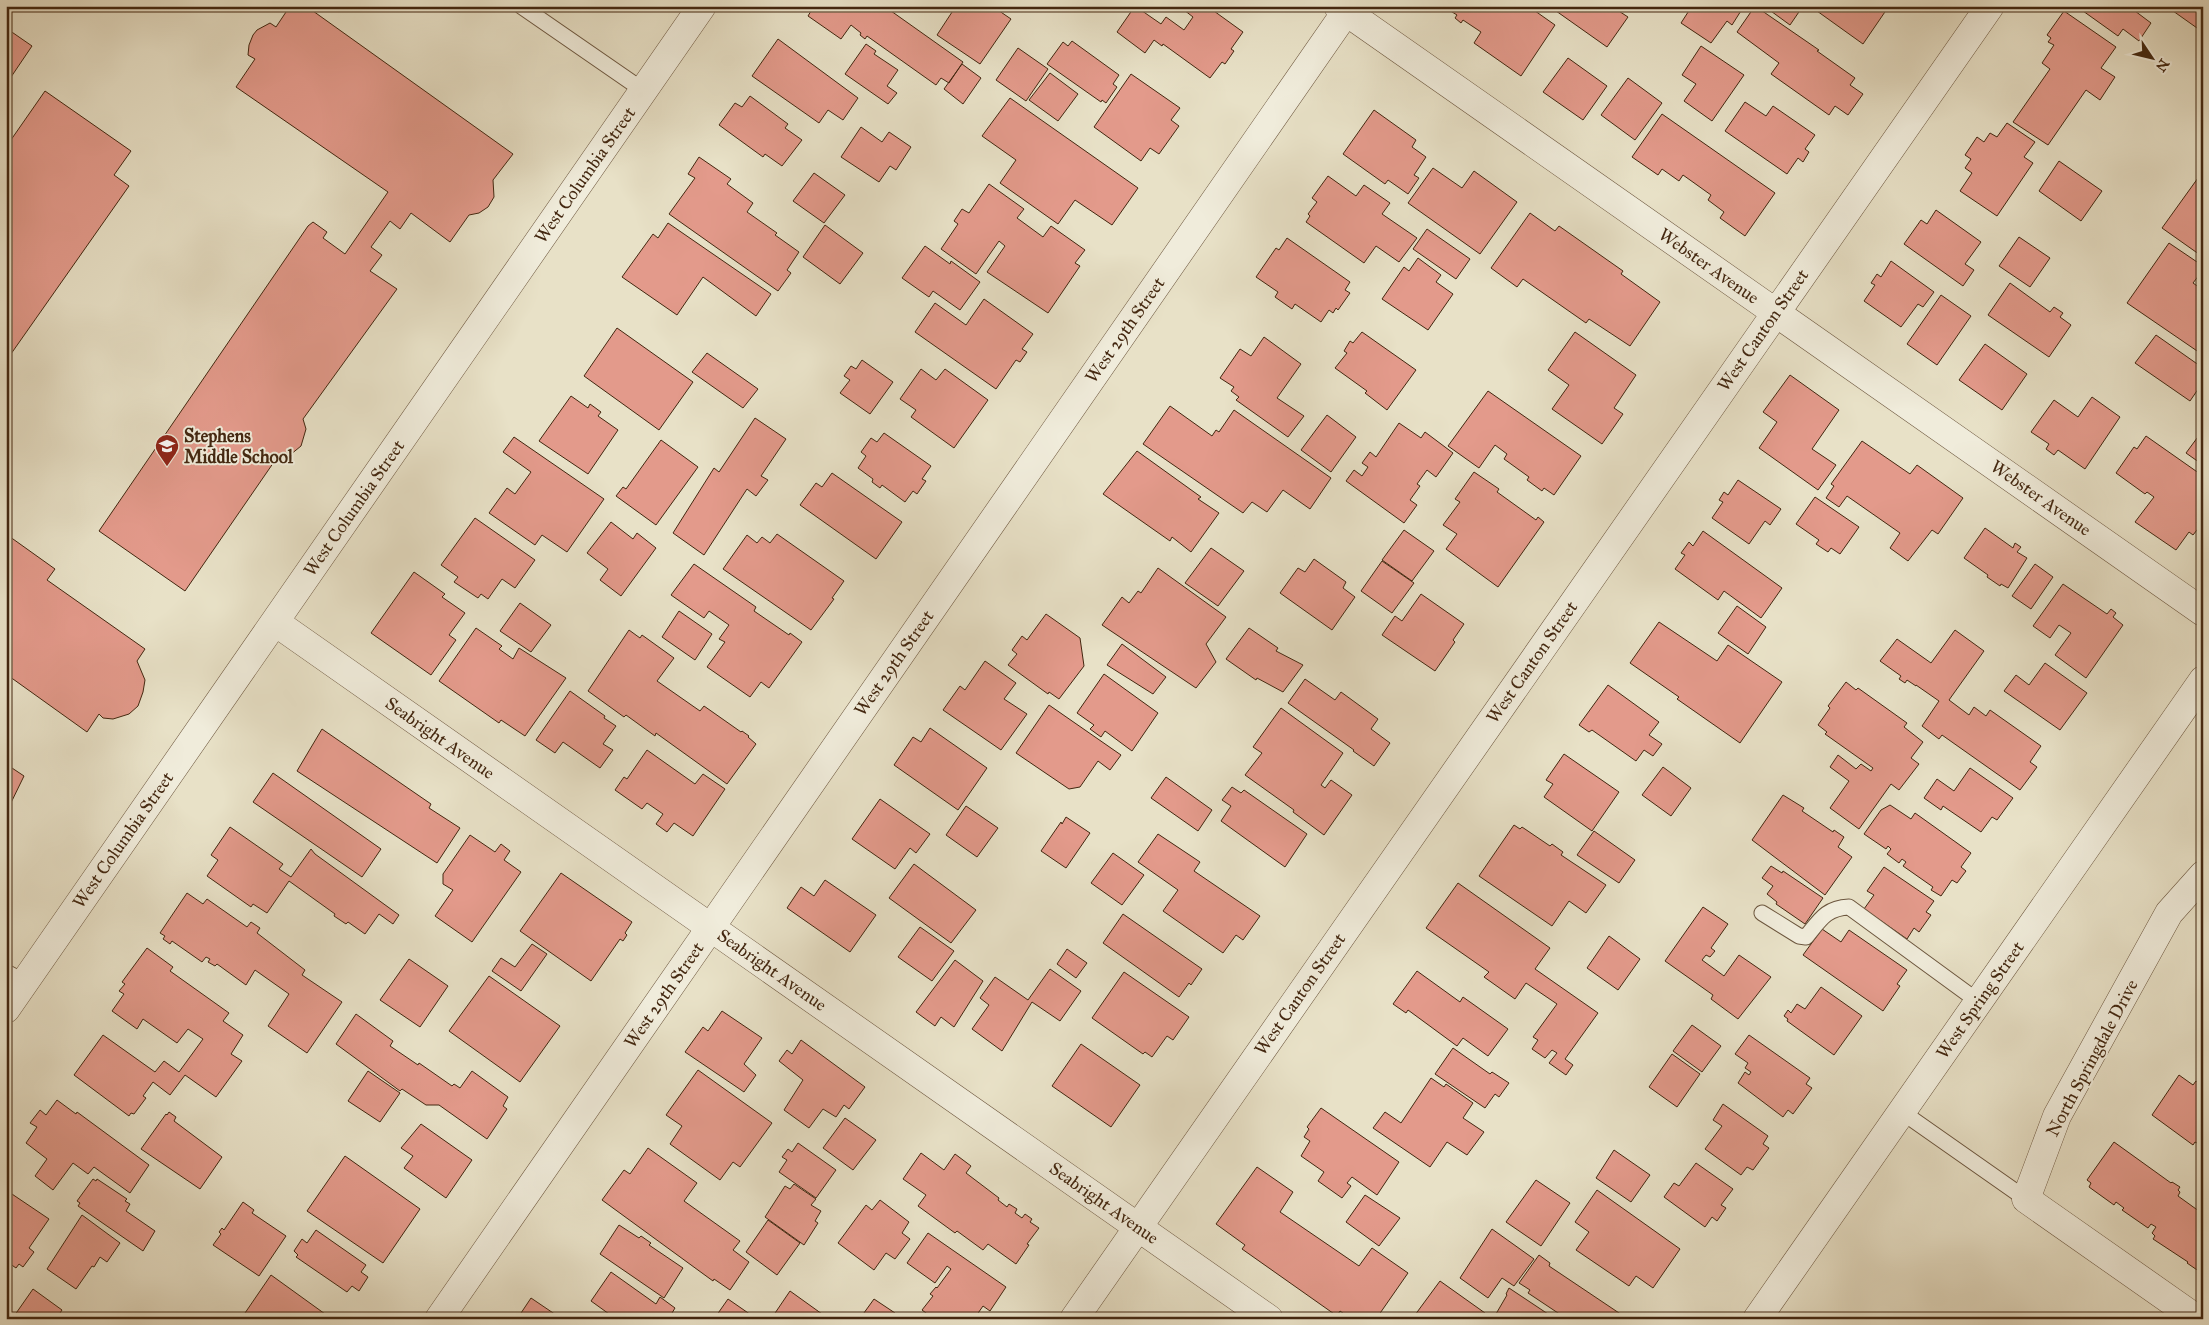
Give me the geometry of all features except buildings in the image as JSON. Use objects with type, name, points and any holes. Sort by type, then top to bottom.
[{"type":"street","name":"West Columbia Street","points":[[6,1009],[16,977],[275,622],[702,6]]},
{"type":"street","name":"West Canton Street","points":[[1074,1319],[1990,6]]},
{"type":"street","name":"Webster Avenue","points":[[1344,8],[2203,612]]},
{"type":"street","name":"West 29th Street","points":[[439,1319],[1344,8]]},
{"type":"street","name":"Seabright Avenue","points":[[275,622],[1269,1319]]},
{"type":"street","name":"West Spring Street","points":[[1757,1319],[2203,680]]},
{"type":"street","name":"North Springdale Drive","points":[[2026,1199],[2062,1108],[2169,913],[2203,876]]},
{"type":"street","points":[[2026,1199],[2197,1319]]},
{"type":"lane","points":[[521,6],[644,91]]},
{"type":"lane","points":[[1762,913],[1799,936],[1806,937],[1822,917],[1836,908],[1849,907],[1979,1002]]},
{"type":"lane","points":[[1902,1112],[2026,1199]]},
{"type":"place","name":"Stephens Middle School","points":[[167,467]]}]
